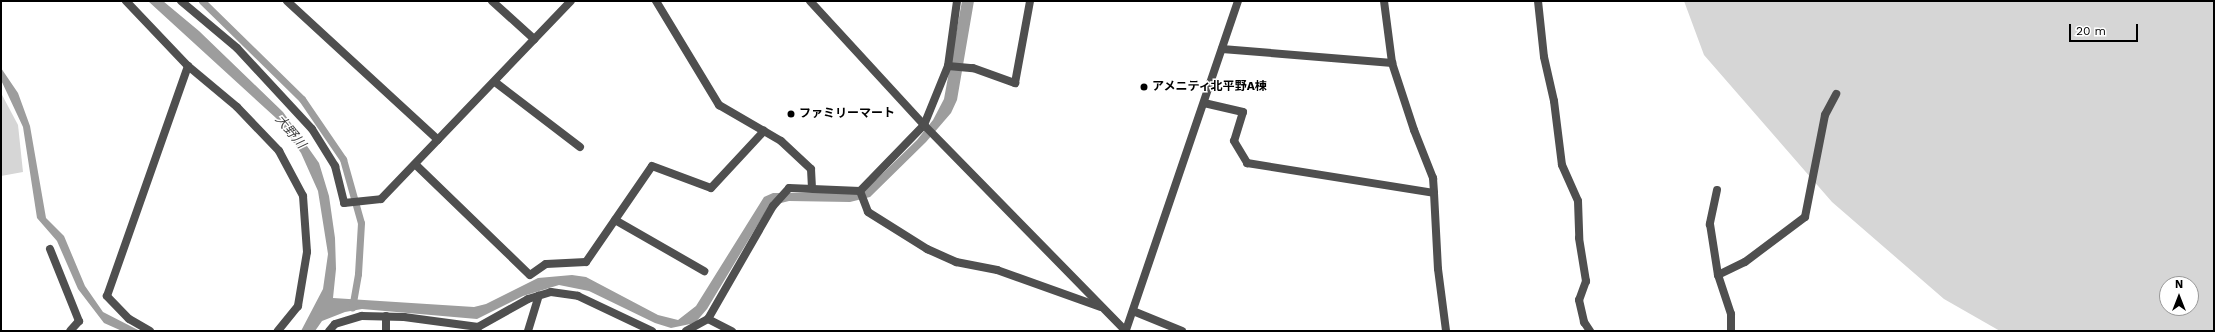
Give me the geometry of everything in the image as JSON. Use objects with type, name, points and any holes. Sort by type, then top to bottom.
[{"type":"street","points":[[126,1],[188,66],[237,107],[279,151],[303,196],[308,252],[298,306],[278,331]]},
{"type":"street","points":[[182,1],[237,48],[312,128],[335,166],[344,203],[382,199],[571,1]]},
{"type":"street","points":[[287,1],[438,140]]},
{"type":"street","points":[[492,1],[534,39]]},
{"type":"street","points":[[656,1],[718,105],[782,141],[810,169],[812,188]]},
{"type":"street","points":[[810,1],[924,125],[1126,331],[1238,1]]},
{"type":"street","points":[[686,331],[708,319],[773,206],[789,188],[860,191],[924,125],[948,66],[957,1]]},
{"type":"street","points":[[948,66],[973,68],[1016,83],[1030,1]]},
{"type":"street","points":[[1384,1],[1392,63],[1414,130],[1434,178],[1438,269],[1446,331]]},
{"type":"street","points":[[1538,1],[1544,57],[1554,100],[1562,165],[1578,201],[1579,238],[1586,281],[1579,300],[1584,322],[1590,331]]},
{"type":"street","points":[[1222,50],[1392,63]]},
{"type":"street","points":[[150,331],[129,319],[107,296],[188,66]]},
{"type":"street","points":[[495,82],[580,147]]},
{"type":"street","points":[[1718,275],[1745,262],[1805,217],[1825,115],[1836,94]]},
{"type":"street","points":[[1204,103],[1243,112],[1234,141],[1247,163],[1434,193]]},
{"type":"street","points":[[416,165],[530,275],[546,264],[586,262],[652,166],[711,188],[764,131]]},
{"type":"street","points":[[1717,190],[1710,224],[1718,275],[1731,314],[1731,331]]},
{"type":"street","points":[[860,191],[868,212],[927,249],[956,262],[997,270],[1102,307]]},
{"type":"street","points":[[615,220],[704,271]]},
{"type":"street","points":[[50,249],[79,321],[70,331]]},
{"type":"street","points":[[329,331],[335,324],[362,316],[386,316],[436,320],[478,327],[539,296],[551,292],[578,296],[652,331]]},
{"type":"street","points":[[528,331],[539,296]]},
{"type":"street","points":[[1133,311],[1182,331]]},
{"type":"street","points":[[386,316],[386,331]]},
{"type":"street","points":[[708,319],[732,331]]},
{"type":"shaded area","points":[[1684,1],[2214,1],[2214,331],[2000,331],[1944,299],[1832,202],[1704,55]]},
{"type":"shaded area","points":[[1,93],[18,125],[23,172],[1,176]]},
{"type":"water","name":"大野川","points":[[148,1],[163,1],[199,31],[283,112],[319,163],[329,196],[335,238],[336,269],[333,298],[474,307],[486,304],[538,278],[572,275],[586,277],[658,315],[678,320],[696,306],[764,197],[773,193],[853,193],[877,179],[917,140],[933,120],[944,99],[962,1],[974,1],[957,100],[951,113],[926,142],[870,197],[850,202],[789,201],[769,206],[707,309],[695,323],[671,328],[655,323],[589,291],[559,285],[523,296],[477,319],[362,309],[345,312],[322,321],[315,331],[301,331],[323,289],[328,254],[318,191],[301,153],[276,118]]},
{"type":"water","points":[[1,68],[18,93],[30,126],[46,218],[64,236],[85,286],[103,312],[140,331],[122,331],[104,323],[78,289],[57,241],[37,218],[23,127],[1,80]]},
{"type":"waterway","points":[[202,1],[302,99],[343,159],[361,223],[358,274],[352,307]]},
{"type":"place","name":"アメニティ北平野A棟","points":[[1144,87]]},
{"type":"place","name":"ファミリーマート","points":[[791,114]]}]
